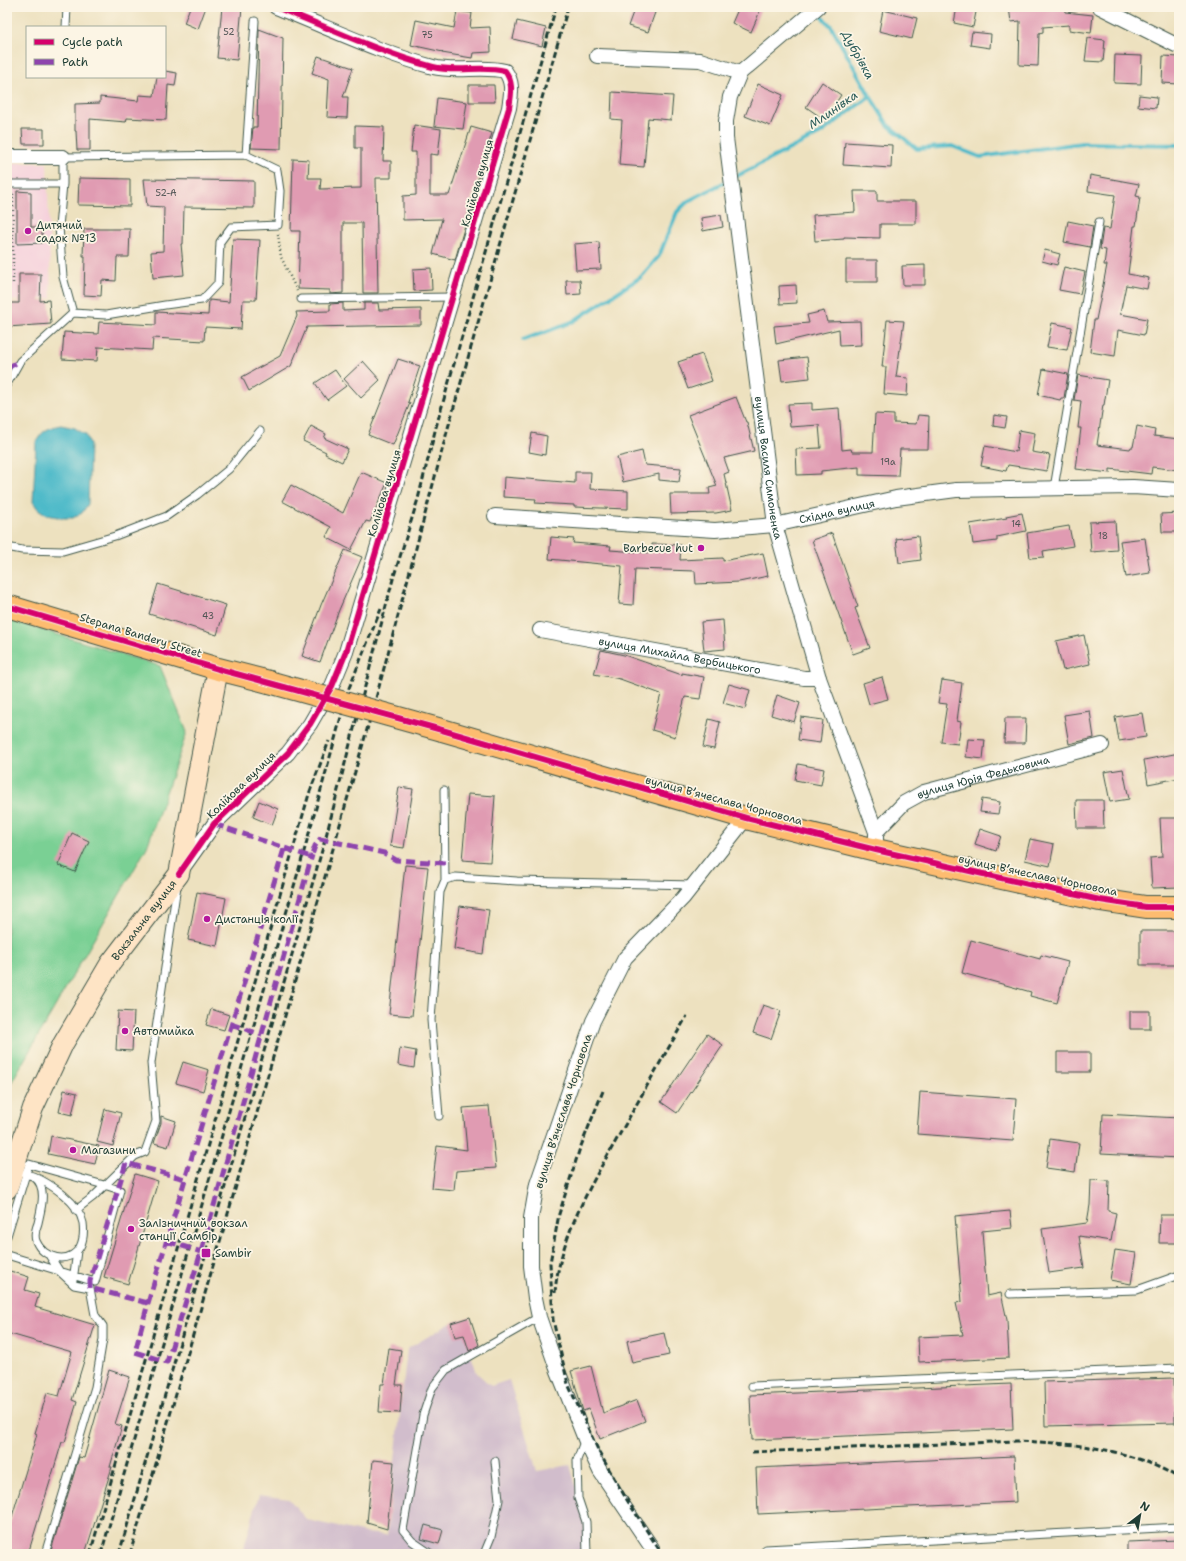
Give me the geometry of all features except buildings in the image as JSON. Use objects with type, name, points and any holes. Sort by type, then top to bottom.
[{"type":"main road","name":"Stepana Bandery Street","points":[[7,606],[218,669],[269,682]]},
{"type":"main road","name":"Вокзальна вулиця","points":[[7,1188],[19,1165],[33,1108],[63,1044],[110,964],[179,874],[218,669]]},
{"type":"main road","name":"вулиця Вʼячеслава Чорновола","points":[[269,682],[442,730],[746,818],[876,841],[1100,900],[1146,907],[1179,907]]},
{"type":"street","name":"Колійова вулиця","points":[[179,874],[214,824],[288,753],[310,724],[332,686],[346,652],[454,297],[509,108],[511,79],[506,71],[497,69],[451,70],[433,67],[390,52],[276,7]]},
{"type":"street","points":[[598,56],[700,60],[740,73],[818,7]]},
{"type":"street","points":[[1100,7],[1176,45],[1179,45]]},
{"type":"street","name":"вулиця Василя Симоненка","points":[[740,73],[730,97],[726,121],[726,138],[775,525],[819,678],[876,841]]},
{"type":"street","points":[[7,157],[63,157]]},
{"type":"street","name":"Східна вулиця","points":[[495,516],[715,530],[775,525],[896,498],[956,490],[1133,487],[1179,490]]},
{"type":"street","name":"вулиця Михайла Вербицького","points":[[540,630],[804,678],[819,678]]},
{"type":"street","name":"вулиця Юрія Федьковича","points":[[876,841],[904,803],[924,792],[1102,745]]},
{"type":"street","name":"вулиця Вʼячеслава Чорновола","points":[[652,1548],[600,1471],[585,1439],[556,1366],[539,1317],[535,1298],[531,1266],[531,1218],[537,1184],[593,1022],[625,958],[683,898],[746,818]]},
{"type":"lane","points":[[66,26],[67,7]]},
{"type":"lane","points":[[246,155],[255,21]]},
{"type":"lane","points":[[7,384],[20,361],[73,313],[106,315],[202,300],[218,283],[220,242],[231,227],[278,225],[280,191],[276,170],[246,155],[63,157],[63,184],[59,227],[63,277],[73,313]]},
{"type":"lane","points":[[10,184],[63,184]]},
{"type":"lane","points":[[1054,488],[1099,222]]},
{"type":"lane","points":[[301,299],[454,297]]},
{"type":"lane","points":[[7,547],[22,550],[63,551],[115,536],[167,516],[197,495],[229,469],[260,431]]},
{"type":"lane","points":[[439,1116],[431,1020],[440,892],[445,880],[444,790]]},
{"type":"lane","points":[[76,1210],[93,1197],[135,1156],[145,1152],[156,1121],[151,1062],[179,874]]},
{"type":"lane","points":[[445,880],[456,877],[517,881],[693,885]]},
{"type":"lane","points":[[7,1255],[95,1282],[120,1190],[29,1164],[19,1165]]},
{"type":"lane","points":[[19,1165],[57,1189],[76,1210],[83,1221],[84,1232],[82,1243],[77,1251],[73,1276],[74,1284]]},
{"type":"lane","points":[[7,1236],[19,1165]]},
{"type":"lane","points":[[19,1165],[39,1182],[42,1192],[41,1208],[36,1229],[36,1239],[40,1249],[49,1255],[58,1258],[68,1257],[77,1251]]},
{"type":"lane","points":[[45,1554],[95,1387],[103,1339],[103,1326],[95,1315],[90,1288],[74,1284],[60,1272],[49,1255]]},
{"type":"lane","points":[[1010,1294],[1137,1290],[1179,1275]]},
{"type":"lane","points":[[431,1554],[412,1541],[403,1530],[423,1415],[432,1388],[446,1370],[539,1317]]},
{"type":"lane","points":[[752,1386],[1179,1368]]},
{"type":"lane","points":[[585,1439],[577,1460],[578,1498],[586,1522],[587,1554]]},
{"type":"lane","points":[[484,1554],[491,1537],[499,1500],[495,1461]]},
{"type":"lane","points":[[766,1549],[1179,1527]]},
{"type":"path","points":[[10,184],[13,284]]},
{"type":"path","points":[[278,225],[281,256],[301,299]]},
{"type":"shaded area","name":"Дитячий садок №13","points":[[7,163],[47,163],[51,298],[7,301]]},
{"type":"shaded area","points":[[470,1317],[480,1348],[470,1352],[477,1373],[491,1386],[509,1380],[537,1471],[570,1465],[586,1522],[587,1554],[242,1554],[259,1495],[289,1499],[307,1520],[366,1533],[387,1535],[407,1349],[451,1323]]},
{"type":"green space","points":[[7,619],[160,666],[187,732],[147,847],[7,1090]]},
{"type":"water","points":[[61,425],[75,428],[86,435],[90,444],[88,504],[82,513],[73,518],[47,515],[38,509],[33,502],[36,443],[40,435],[46,430]]},
{"type":"waterway","name":"Дубрівка","points":[[817,12],[831,26],[870,96]]},
{"type":"waterway","name":"Млинівка","points":[[523,340],[572,322],[641,277],[659,256],[677,212],[688,201],[821,133],[870,96],[888,125],[917,149],[952,146],[980,157],[1082,143],[1179,145]]},
{"type":"railway","points":[[119,1554],[325,840],[393,579],[418,499],[436,427],[556,7]]},
{"type":"railway","points":[[130,1554],[376,698],[448,428],[568,7]]},
{"type":"railway","points":[[101,1554],[303,855],[349,688],[381,609]]},
{"type":"railway","points":[[90,1554],[309,794],[329,741]]},
{"type":"railway","points":[[555,1293],[558,1271],[564,1249],[581,1206],[603,1164],[687,1016]]},
{"type":"railway","points":[[603,1091],[579,1151],[559,1214],[550,1263],[553,1320],[568,1384],[599,1452],[627,1500],[662,1554]]},
{"type":"railway","points":[[752,1452],[1016,1441],[1059,1443],[1100,1449],[1121,1454],[1141,1460],[1179,1478]]},
{"type":"marked path","points":[[7,368],[20,361]]},
{"type":"marked path","points":[[214,824],[308,856],[312,855],[315,846],[320,839],[384,853],[396,860],[445,863]]},
{"type":"marked path","points":[[284,849],[148,1303],[135,1352],[167,1362],[201,1252],[312,855]]},
{"type":"marked path","points":[[231,1024],[262,1035]]},
{"type":"marked path","points":[[148,1303],[90,1288],[90,1281],[126,1163],[185,1179]]},
{"type":"marked path","points":[[167,1241],[201,1252]]},
{"type":"cycle path","points":[[179,874],[214,824],[288,753],[310,724],[332,686],[346,652],[509,108],[511,84],[505,71],[496,69],[442,69],[433,67],[394,55],[276,7]]},
{"type":"cycle path","points":[[7,606],[218,669],[442,730],[746,818],[876,850],[1100,900],[1146,907],[1179,907]]},
{"type":"place","name":"Дитячий садок №13","points":[[28,231]]},
{"type":"place","name":"Barbecue hut","points":[[701,548]]},
{"type":"place","name":"Дистанція колії","points":[[207,919]]},
{"type":"place","name":"Автомийка","points":[[125,1031]]},
{"type":"place","name":"Магазини","points":[[73,1150]]},
{"type":"place","name":"Залізничний вокзал станції Самбір","points":[[131,1229]]},
{"type":"place","name":"Sambir","points":[[206,1253]]}]
